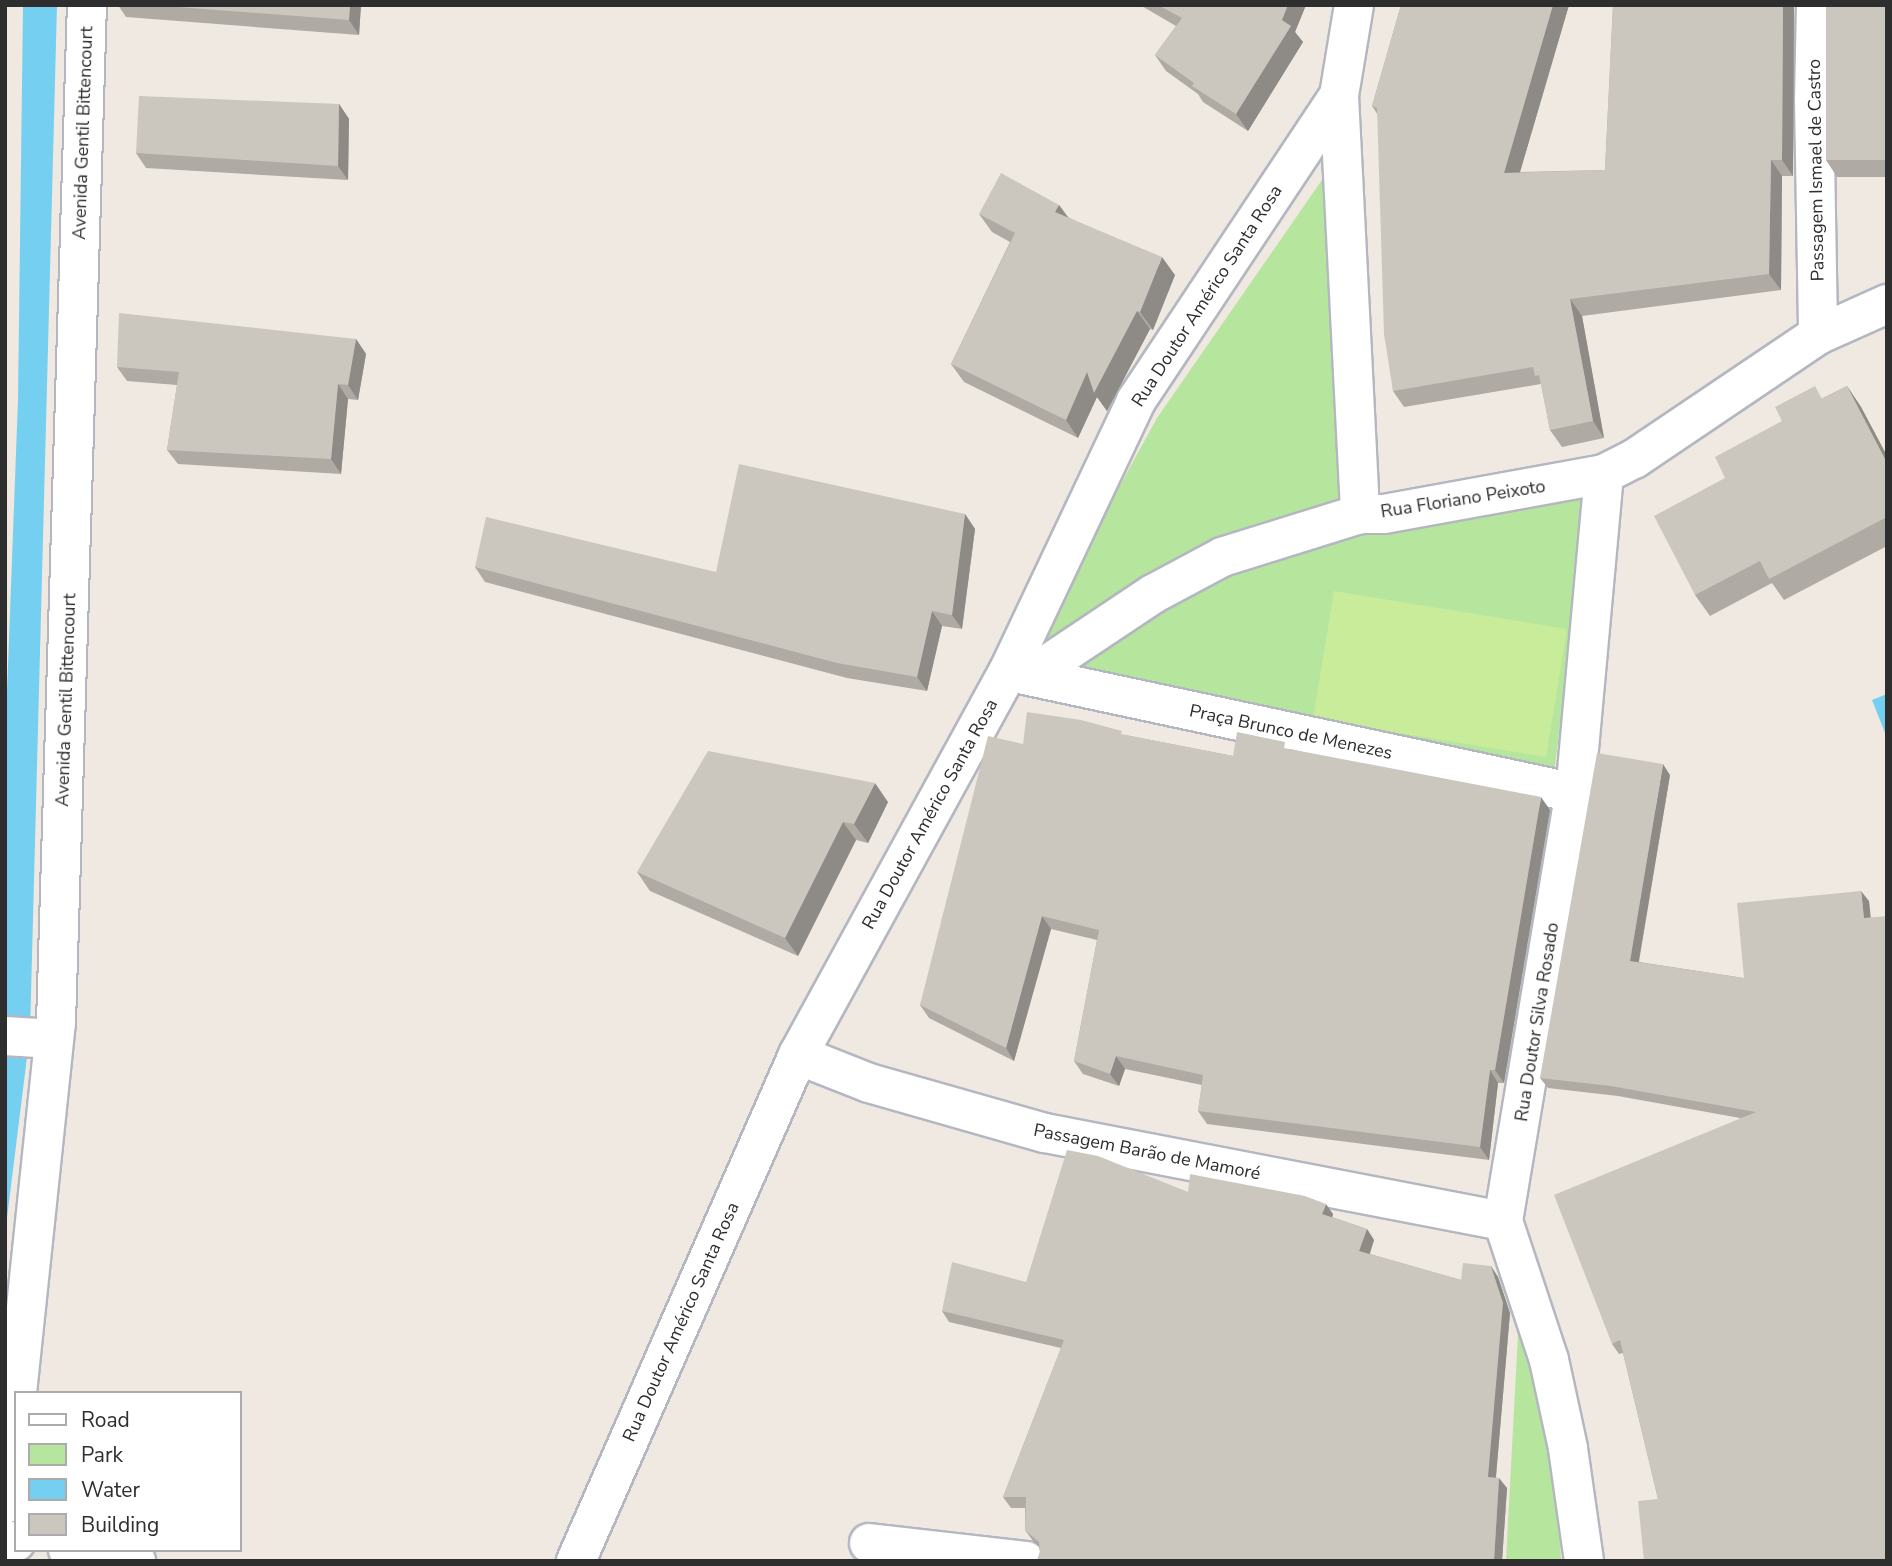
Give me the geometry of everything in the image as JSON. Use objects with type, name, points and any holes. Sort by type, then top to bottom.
[{"type":"street","name":"Avenida Gentil Bittencourt","points":[[17,1391],[87,5]]},
{"type":"street","name":"Rua Doutor Américo Santa Rosa","points":[[1354,5],[1339,96],[1360,514]]},
{"type":"street","name":"Passagem Ismael de Castro","points":[[1816,5],[1814,99],[1818,335]]},
{"type":"street","name":"Rua Doutor Américo Santa Rosa","points":[[576,1561],[798,1055],[1019,674],[1136,401],[1339,96]]},
{"type":"street","name":"Rua Floriano Peixoto","points":[[1019,674],[1153,594],[1223,557],[1360,514],[1384,514],[1604,474],[1634,459],[1818,335],[1887,304]]},
{"type":"street","name":"Rua Doutor Silva Rosado","points":[[1584,1561],[1568,1448],[1549,1360],[1503,1221],[1575,793],[1604,474]]},
{"type":"street","name":"Praça Brunco de Menezes","points":[[1019,674],[1575,793]]},
{"type":"street","name":"Passagem Barão de Mamoré","points":[[798,1055],[869,1083],[1045,1133],[1503,1221]]},
{"type":"street","points":[[5,1504],[14,1422]]},
{"type":"street","points":[[869,1543],[1026,1561]]},
{"type":"street","points":[[80,1552],[136,1561]]},
{"type":"green space","points":[[1324,177],[1340,535],[1589,494],[1554,773],[1021,665],[1157,418]]},
{"type":"green space","points":[[1334,591],[1567,629],[1546,757],[1313,719]]},
{"type":"green space","points":[[1519,1316],[1557,1469],[1561,1561],[1506,1561]]},
{"type":"water","points":[[23,5],[57,5],[30,1033],[5,1234],[5,745],[18,400]]},
{"type":"water","points":[[1887,694],[1887,738],[1872,700]]},
{"type":"building","points":[[152,5],[350,5],[349,20]]},
{"type":"building","points":[[1158,5],[1288,5],[1282,20],[1291,26],[1236,114],[1192,86],[1194,83],[1155,55],[1182,18]]},
{"type":"building","points":[[1401,5],[1553,5],[1504,173],[1605,170],[1613,5],[1783,5],[1782,160],[1771,160],[1769,274],[1570,299],[1593,421],[1550,430],[1539,375],[1535,376],[1533,367],[1393,391],[1384,334],[1377,108],[1372,106]]},
{"type":"building","points":[[1826,5],[1887,5],[1887,160],[1826,160]]},
{"type":"building","points":[[139,96],[339,104],[338,166],[136,153]]},
{"type":"building","points":[[1001,173],[1059,205],[1055,212],[1162,257],[1140,312],[1137,311],[1094,393],[1087,372],[1066,420],[951,364],[1015,233],[979,214]]},
{"type":"building","points":[[119,313],[356,339],[348,385],[338,384],[331,459],[167,450],[179,372],[117,367]]},
{"type":"building","points":[[1815,386],[1822,399],[1847,386],[1887,463],[1887,517],[1769,579],[1760,561],[1695,595],[1654,516],[1725,478],[1715,457],[1782,421],[1775,407]]},
{"type":"building","points":[[739,464],[965,514],[952,615],[932,611],[917,677],[837,663],[475,567],[486,517],[716,572]]},
{"type":"building","points":[[1027,712],[1081,720],[1122,731],[1121,734],[1233,756],[1237,732],[1285,742],[1284,748],[1541,797],[1495,1070],[1490,1070],[1480,1147],[1198,1111],[1203,1075],[1116,1056],[1110,1074],[1074,1061],[1099,930],[1042,916],[1006,1048],[920,1005],[988,736],[1023,744]]},
{"type":"building","points":[[708,751],[875,783],[854,824],[843,822],[785,938],[637,872]]},
{"type":"building","points":[[1597,753],[1663,764],[1630,961],[1744,978],[1737,903],[1861,891],[1864,918],[1887,916],[1887,1561],[1644,1561],[1638,1501],[1658,1499],[1620,1340],[1612,1344],[1554,1195],[1756,1112],[1611,1086],[1540,1078]]},
{"type":"building","points":[[1067,1150],[1098,1156],[1188,1192],[1190,1174],[1305,1196],[1326,1204],[1322,1214],[1367,1229],[1359,1251],[1461,1280],[1463,1263],[1491,1266],[1503,1303],[1488,1477],[1499,1478],[1494,1561],[1037,1561],[1039,1542],[1025,1530],[1026,1497],[1003,1497],[1064,1340],[942,1311],[952,1262],[1026,1282]]}]
